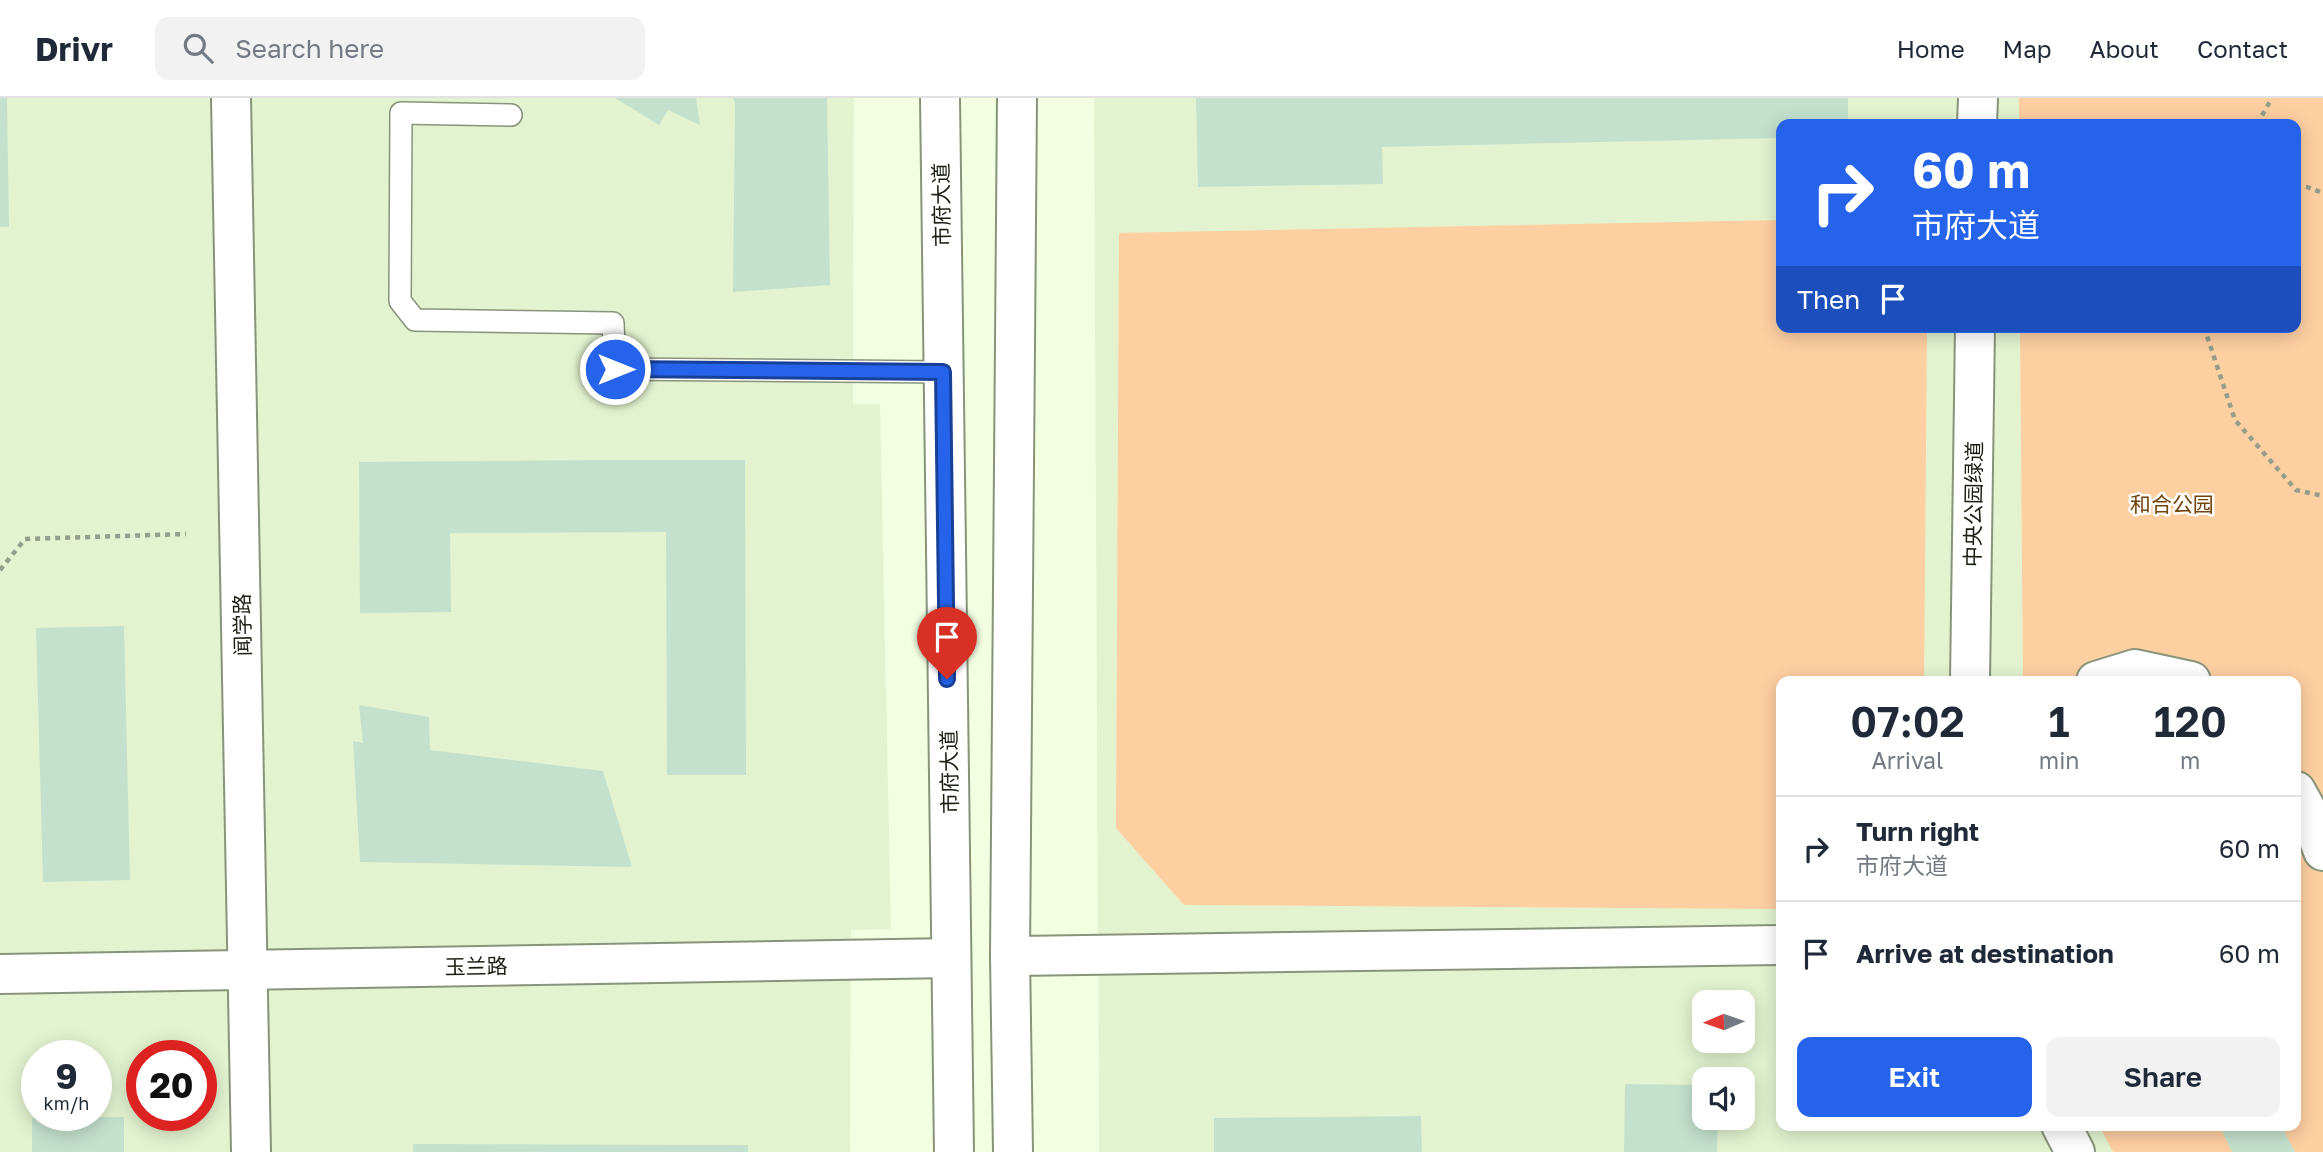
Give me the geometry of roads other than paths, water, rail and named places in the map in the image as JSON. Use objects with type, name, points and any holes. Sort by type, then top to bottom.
[{"type":"street","name":"闻学路","points":[[231,98],[251,1152]]},
{"type":"street","name":"市府大道","points":[[940,98],[954,1152]]},
{"type":"street","points":[[1013,1152],[1010,956],[1017,98]]},
{"type":"street","points":[[1977,119],[1978,98]]},
{"type":"street","name":"中央公园绿道","points":[[1970,676],[1975,333]]},
{"type":"street","points":[[2112,676],[2135,669],[2168,676]]},
{"type":"street","points":[[2301,800],[2323,851]]},
{"type":"street","points":[[1010,956],[1776,945]]},
{"type":"street","name":"玉兰路","points":[[0,974],[951,958]]},
{"type":"street","points":[[2064,1131],[2075,1152]]},
{"type":"lane","points":[[510,115],[401,113],[400,301],[415,320],[613,323],[615,369],[943,372]]},
{"type":"park label","name":"和合公园","points":[[2172,504]]}]
